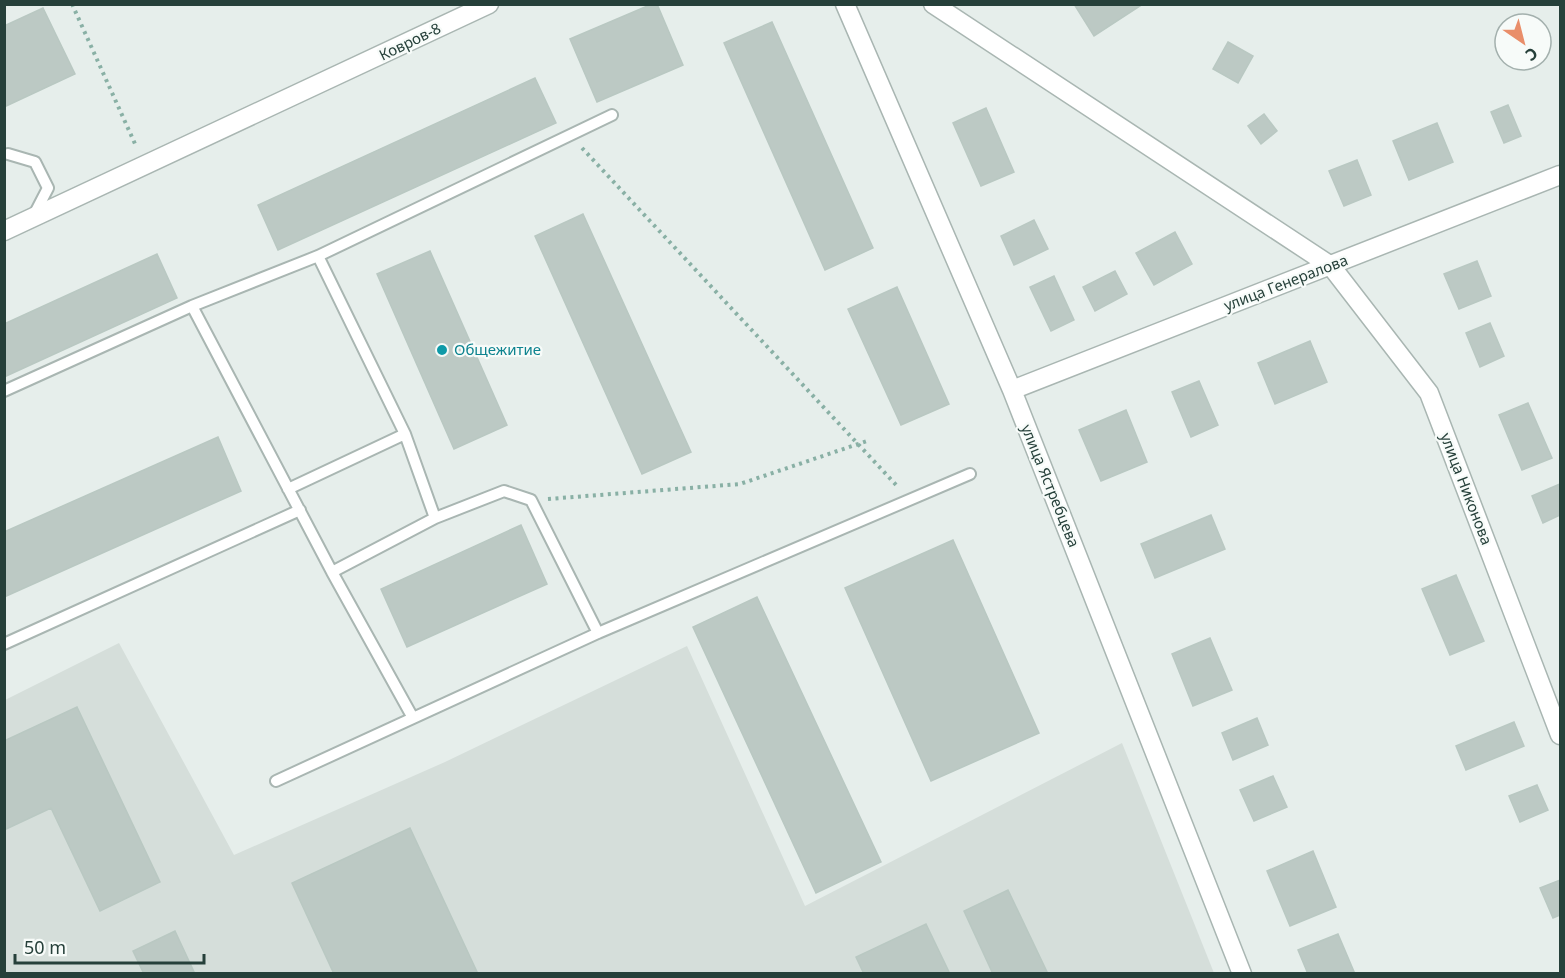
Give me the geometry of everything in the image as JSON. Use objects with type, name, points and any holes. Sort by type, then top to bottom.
[{"type":"street","name":"Ковров-8","points":[[4,231],[489,4]]},
{"type":"street","name":"улица Ястребцева","points":[[845,4],[1012,390],[1242,974]]},
{"type":"street","name":"улица Никонова","points":[[933,4],[1331,267],[1429,393],[1560,735]]},
{"type":"street","name":"улица Генералова","points":[[1012,390],[1331,267],[1560,175]]},
{"type":"lane","points":[[4,391],[192,306],[318,256],[612,115]]},
{"type":"lane","points":[[9,154],[35,162],[48,188],[32,218]]},
{"type":"lane","points":[[318,256],[405,434],[435,518]]},
{"type":"lane","points":[[192,306],[332,572],[413,718]]},
{"type":"lane","points":[[288,489],[405,434]]},
{"type":"lane","points":[[276,781],[598,633],[970,474]]},
{"type":"lane","points":[[332,572],[435,518],[504,490],[531,500],[598,633]]},
{"type":"lane","points":[[4,644],[300,510]]},
{"type":"path","points":[[72,4],[146,165]]},
{"type":"path","points":[[570,135],[911,501]]},
{"type":"path","points":[[531,500],[740,484],[870,440]]},
{"type":"shaded area","points":[[119,643],[234,855],[445,762],[687,646],[805,906],[1122,743],[1214,973],[5,974],[5,700]]},
{"type":"building","points":[[652,4],[657,4],[683,65],[597,102],[570,39]]},
{"type":"building","points":[[1074,4],[1143,4],[1094,36]]},
{"type":"building","points":[[43,8],[75,74],[4,107],[4,26]]},
{"type":"building","points":[[772,22],[873,248],[825,270],[724,43]]},
{"type":"building","points":[[1228,42],[1253,56],[1238,83],[1213,69]]},
{"type":"building","points":[[535,78],[556,123],[278,250],[258,205]]},
{"type":"building","points":[[1508,105],[1521,136],[1504,143],[1491,112]]},
{"type":"building","points":[[986,108],[1014,172],[981,186],[953,123]]},
{"type":"building","points":[[1264,114],[1277,131],[1261,144],[1248,126]]},
{"type":"building","points":[[1437,123],[1453,162],[1409,180],[1393,141]]},
{"type":"building","points":[[1357,160],[1371,195],[1344,206],[1329,171]]},
{"type":"building","points":[[583,214],[691,452],[642,474],[535,236]]},
{"type":"building","points":[[1034,220],[1048,249],[1014,265],[1001,236]]},
{"type":"building","points":[[1175,232],[1192,264],[1154,285],[1136,253]]},
{"type":"building","name":"Общежитие","points":[[430,251],[507,425],[454,449],[377,274]]},
{"type":"building","points":[[157,254],[177,298],[4,377],[4,324]]},
{"type":"building","points":[[1477,261],[1491,296],[1459,309],[1444,274]]},
{"type":"building","points":[[1115,271],[1127,294],[1095,311],[1083,287]]},
{"type":"building","points":[[1054,276],[1074,320],[1051,331],[1030,287]]},
{"type":"building","points":[[897,287],[949,404],[901,425],[848,309]]},
{"type":"building","points":[[1490,323],[1504,356],[1480,367],[1466,333]]},
{"type":"building","points":[[1310,341],[1327,382],[1275,404],[1258,363]]},
{"type":"building","points":[[1199,381],[1218,425],[1191,437],[1172,392]]},
{"type":"building","points":[[1528,403],[1552,458],[1522,470],[1499,415]]},
{"type":"building","points":[[1126,410],[1147,462],[1101,481],[1079,430]]},
{"type":"building","points":[[218,437],[241,491],[4,597],[4,532]]},
{"type":"building","points":[[1560,484],[1560,515],[1543,523],[1532,496]]},
{"type":"building","points":[[1211,515],[1225,549],[1155,578],[1141,544]]},
{"type":"building","points":[[521,525],[547,584],[407,647],[381,589]]},
{"type":"building","points":[[953,540],[1039,733],[931,781],[845,588]]},
{"type":"building","points":[[1456,575],[1484,641],[1450,655],[1422,589]]},
{"type":"building","points":[[757,597],[881,862],[816,893],[693,627]]},
{"type":"building","points":[[1210,638],[1232,690],[1193,706],[1172,654]]},
{"type":"building","points":[[77,707],[160,882],[100,911],[51,808],[4,830],[4,741]]},
{"type":"building","points":[[1257,718],[1268,745],[1233,760],[1222,733]]},
{"type":"building","points":[[1514,722],[1524,746],[1466,770],[1456,746]]},
{"type":"building","points":[[1273,776],[1287,807],[1254,821],[1240,790]]},
{"type":"building","points":[[1537,785],[1548,810],[1520,822],[1509,796]]},
{"type":"building","points":[[410,828],[478,974],[334,974],[292,883]]},
{"type":"building","points":[[1313,851],[1336,907],[1290,926],[1267,871]]},
{"type":"building","points":[[1560,880],[1560,915],[1553,918],[1540,888]]},
{"type":"building","points":[[1008,890],[1048,974],[993,974],[964,911]]},
{"type":"building","points":[[926,924],[950,974],[864,974],[856,957]]},
{"type":"building","points":[[175,931],[195,974],[144,974],[133,951]]},
{"type":"building","points":[[1338,934],[1355,974],[1308,974],[1298,950]]},
{"type":"place","name":"Общежитие","points":[[442,350]]}]
